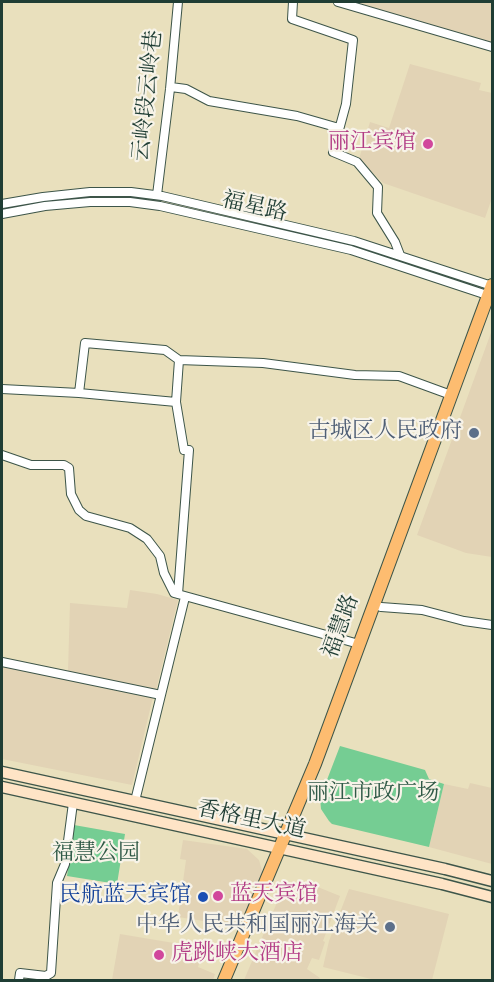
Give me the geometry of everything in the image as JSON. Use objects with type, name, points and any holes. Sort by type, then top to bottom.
[{"type":"main road","name":"福慧路","points":[[289,835],[492,290]]},
{"type":"main road","name":"福慧路","points":[[224,981],[322,766],[492,309]]},
{"type":"main road","name":"香格里大道","points":[[2,772],[492,881]]},
{"type":"main road","name":"香格里大道","points":[[2,788],[492,897]]},
{"type":"main road","name":"福慧路","points":[[233,981],[283,849]]},
{"type":"street","name":"云岭段云岭巷","points":[[157,195],[171,87],[178,2]]},
{"type":"street","points":[[293,2],[292,19],[353,40],[346,105],[333,153],[357,162],[378,187],[377,213],[395,242],[400,255]]},
{"type":"street","points":[[338,2],[492,47]]},
{"type":"street","points":[[171,87],[186,89],[208,101],[297,116],[339,128]]},
{"type":"street","name":"福星路","points":[[2,204],[90,192],[131,192],[157,195],[323,233],[400,255],[492,290]]},
{"type":"street","name":"福星路","points":[[2,214],[45,206],[90,202],[130,202],[160,206],[351,250],[492,290]]},
{"type":"street","points":[[79,393],[85,343],[165,350],[180,360],[262,363],[355,375],[399,376],[451,395]]},
{"type":"street","points":[[135,801],[182,596],[189,450],[184,450],[176,402],[180,360]]},
{"type":"street","points":[[2,389],[176,402]]},
{"type":"street","points":[[2,455],[31,465],[64,465],[69,468],[71,494],[79,510],[86,516],[130,528],[147,539],[160,555],[164,573],[174,593],[359,644]]},
{"type":"street","points":[[381,607],[422,610],[492,625]]},
{"type":"street","points":[[2,662],[161,695]]},
{"type":"street","points":[[19,981],[20,973],[46,976],[51,973],[57,884],[65,864],[73,803]]},
{"type":"shaded area","points":[[347,2],[492,2],[492,43],[422,22]]},
{"type":"shaded area","name":"丽江宾馆","points":[[410,64],[481,83],[479,90],[492,93],[492,198],[485,218],[383,183],[359,159],[370,122],[389,128]]},
{"type":"shaded area","name":"古城区人民政府","points":[[492,330],[492,557],[466,553],[417,535]]},
{"type":"shaded area","points":[[130,590],[178,600],[156,690],[68,671],[70,603],[127,608]]},
{"type":"shaded area","points":[[2,665],[153,697],[132,785],[2,759]]},
{"type":"shaded area","points":[[470,783],[492,788],[492,864],[429,847],[444,784],[468,789]]},
{"type":"shaded area","name":"蓝天宾馆","points":[[183,840],[247,849],[259,860],[263,874],[242,927],[178,917],[186,860],[180,859]]},
{"type":"shaded area","points":[[303,881],[340,896],[323,941],[325,942],[319,960],[312,958],[307,969],[320,978],[319,980],[244,980],[284,886]]},
{"type":"shaded area","name":"中华人民共和国丽江海关","points":[[349,889],[449,914],[432,980],[375,980],[323,967],[329,941]]},
{"type":"shaded area","name":"虎跳峡大酒店","points":[[120,934],[204,948],[198,967],[215,974],[213,980],[112,980]]},
{"type":"green space","name":"丽江市政广场","points":[[340,746],[425,770],[429,779],[444,784],[429,847],[332,824],[329,821],[321,809],[320,798]]},
{"type":"green space","name":"福慧公园","points":[[74,825],[125,834],[117,884],[67,876]]},
{"type":"place","name":"丽江宾馆","points":[[428,144]]},
{"type":"place","name":"古城区人民政府","points":[[474,433]]},
{"type":"place","name":"蓝天宾馆","points":[[218,896]]},
{"type":"place","name":"民航蓝天宾馆","points":[[203,897]]},
{"type":"place","name":"中华人民共和国丽江海关","points":[[390,927]]},
{"type":"place","name":"虎跳峡大酒店","points":[[159,955]]}]
